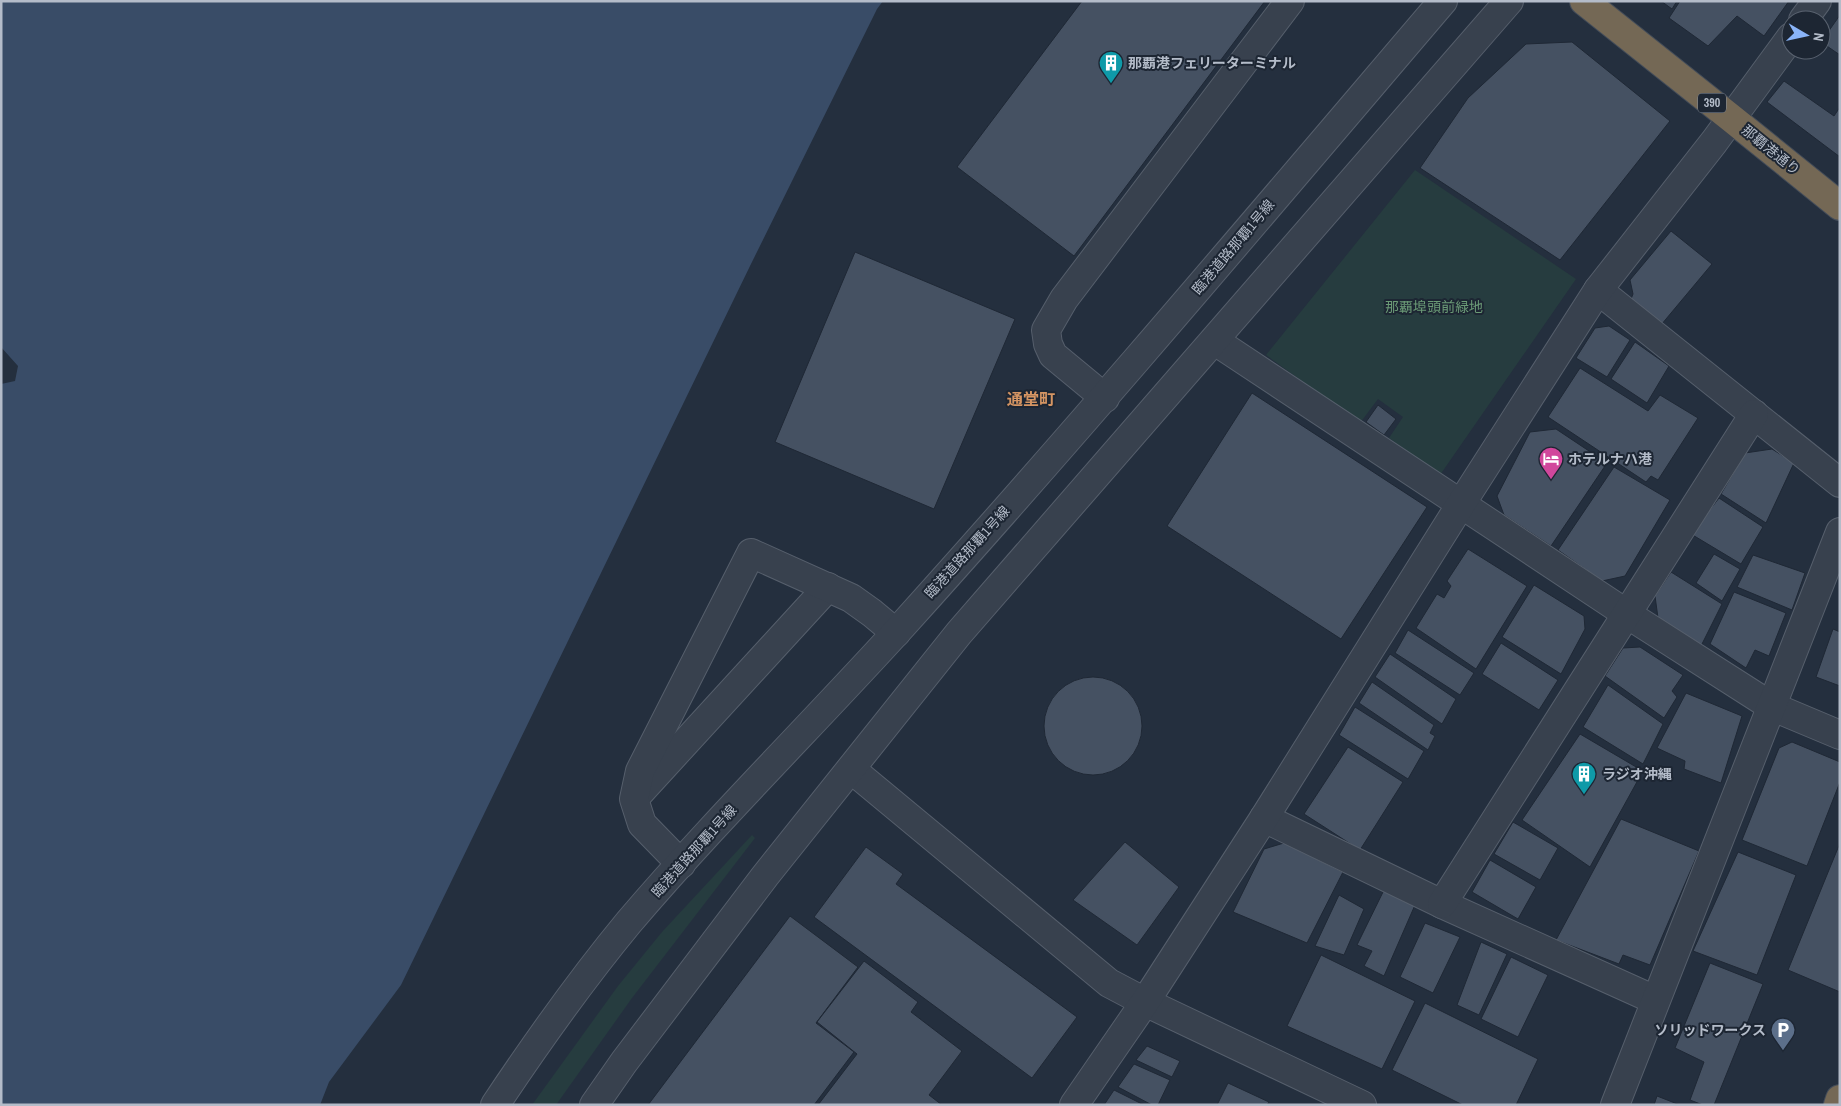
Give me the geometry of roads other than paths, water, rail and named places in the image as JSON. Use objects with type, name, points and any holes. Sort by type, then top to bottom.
[{"type":"highway","name":"那覇港通り","points":[[1584,1],[1840,206]]},
{"type":"highway","points":[[1838,1105],[1840,1099]]},
{"type":"street","points":[[1104,398],[1053,355],[1048,344],[1046,330],[1064,299],[1290,1]]},
{"type":"street","name":"臨港道路那覇1号線","points":[[495,1105],[581,983],[629,923],[681,864],[896,633],[1104,398],[1443,1]]},
{"type":"street","points":[[594,1105],[698,963],[959,633],[1509,1]]},
{"type":"street","points":[[1074,1105],[1144,1002],[1264,818],[1598,290],[1732,118],[1781,51]]},
{"type":"street","points":[[1598,290],[1840,483]]},
{"type":"street","points":[[1214,341],[1627,614],[1771,706],[1840,735]]},
{"type":"street","points":[[1442,904],[1754,414]]},
{"type":"street","points":[[1615,1105],[1840,532]]},
{"type":"street","points":[[681,864],[642,824],[634,799],[640,771],[751,553],[851,598],[896,633]]},
{"type":"street","points":[[634,799],[828,587]]},
{"type":"street","points":[[850,769],[1109,983],[1144,1002],[1362,1105]]},
{"type":"street","points":[[1264,818],[1442,904],[1656,1000]]},
{"type":"water","points":[[1,1],[883,1],[877,9],[750,266],[401,985],[329,1082],[320,1105],[1,1105],[1,384],[15,381],[18,366],[1,347]]},
{"type":"place","name":"那覇港フェリーターミナル","points":[[1111,84]]},
{"type":"place","name":"ホテルナハ港","points":[[1551,480]]},
{"type":"place","name":"ラジオ沖縄","points":[[1584,795]]},
{"type":"place","name":"ソリッドワークス","points":[[1783,1051]]},
{"type":"district","name":"通堂町","points":[[1031,399]]},
{"type":"park label","name":"那覇埠頭前緑地","points":[[1434,307]]}]
